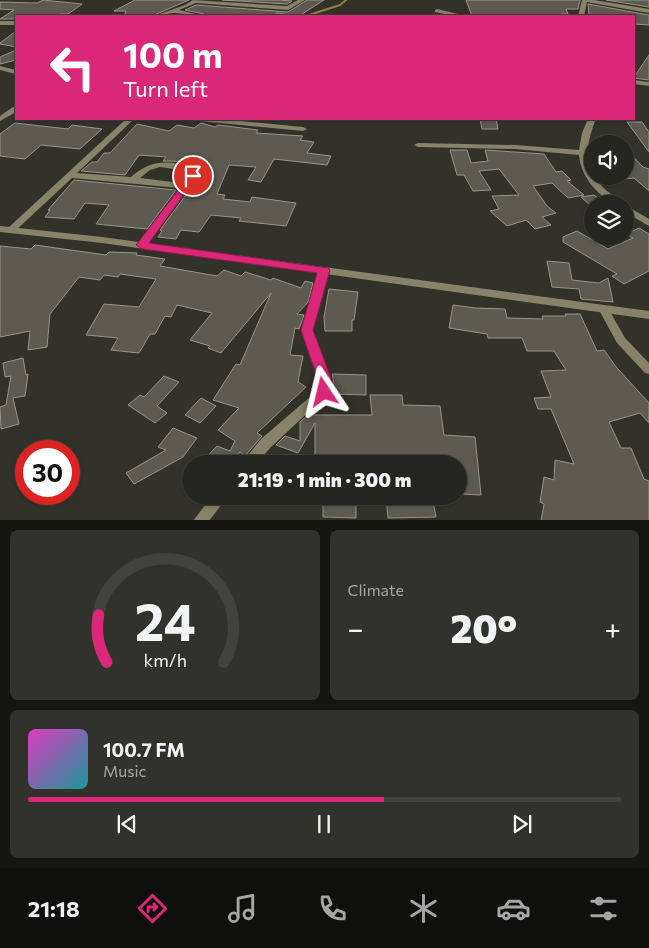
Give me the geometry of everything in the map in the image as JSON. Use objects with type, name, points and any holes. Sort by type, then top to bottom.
[{"type":"street","points":[[160,15],[196,0],[288,8],[302,0]]},
{"type":"street","points":[[581,15],[586,0],[649,11]]},
{"type":"street","points":[[173,11],[195,15]]},
{"type":"street","points":[[437,11],[455,15]]},
{"type":"street","points":[[0,23],[15,23]]},
{"type":"street","points":[[0,68],[15,72]]},
{"type":"street","points":[[635,82],[649,84]]},
{"type":"street","points":[[0,119],[15,111]]},
{"type":"street","points":[[11,230],[129,120]]},
{"type":"street","points":[[210,120],[303,129]]},
{"type":"street","points":[[592,120],[582,146],[582,160],[592,182],[605,195]]},
{"type":"street","points":[[418,144],[515,146],[582,153]]},
{"type":"street","points":[[133,180],[142,171],[154,164],[192,170],[193,176],[183,186],[184,189],[142,245]]},
{"type":"street","points":[[68,175],[169,182],[183,186]]},
{"type":"street","points":[[634,214],[649,223]]},
{"type":"street","points":[[0,229],[142,245],[649,315]]},
{"type":"street","points":[[256,455],[266,443],[324,392],[326,383],[307,330],[324,270]]},
{"type":"street","points":[[604,310],[621,340],[649,370]]},
{"type":"street","points":[[200,520],[213,505]]},
{"type":"building","points":[[43,0],[82,4],[68,14],[15,15],[15,19],[0,19],[14,10],[0,9],[0,2],[37,3]]},
{"type":"building","points":[[135,0],[189,0],[154,15],[124,15],[126,11],[114,11]]},
{"type":"building","points":[[222,0],[279,0],[292,1],[287,4]]},
{"type":"building","points":[[307,0],[324,0],[301,15],[277,13],[274,15],[205,15],[185,10],[196,5],[288,12]]},
{"type":"building","points":[[466,0],[580,0],[578,9],[566,9],[568,14],[562,15],[472,15]]},
{"type":"building","points":[[606,0],[649,0],[649,7]]},
{"type":"building","points":[[588,4],[649,15],[649,25],[635,24],[635,15],[589,15]]},
{"type":"building","points":[[15,32],[15,47],[0,43]]},
{"type":"building","points":[[15,50],[15,60],[0,64],[0,57]]},
{"type":"building","points":[[649,55],[649,80],[635,78]]},
{"type":"building","points":[[480,120],[496,120],[498,129],[482,129]]},
{"type":"building","points":[[627,122],[642,122],[649,132],[649,152]]},
{"type":"building","points":[[15,123],[68,129],[72,125],[102,129],[80,149],[41,145],[25,159],[0,156],[0,134]]},
{"type":"building","points":[[201,123],[215,127],[218,125],[258,130],[256,133],[303,136],[300,140],[314,142],[307,153],[331,156],[327,165],[274,159],[261,182],[248,180],[256,167],[229,165],[217,194],[225,195],[223,199],[250,202],[252,197],[296,203],[286,226],[239,221],[241,218],[211,215],[199,232],[181,230],[176,239],[158,237],[162,231],[160,230],[189,188],[193,188],[205,162],[163,161],[166,157],[139,155],[125,175],[81,171],[92,162],[97,162],[104,153],[110,153],[137,124],[169,131],[177,125],[194,128]]},
{"type":"building","points":[[450,150],[467,150],[471,163],[488,161],[485,150],[544,154],[556,172],[562,171],[571,180],[567,181],[584,195],[568,198],[552,183],[533,186],[547,206],[556,213],[542,217],[551,225],[535,229],[526,220],[507,226],[490,211],[499,209],[492,196],[519,195],[499,169],[479,171],[491,190],[473,191],[464,175],[457,175]]},
{"type":"building","points":[[634,158],[643,167],[649,169],[649,191],[634,178]]},
{"type":"building","points":[[74,180],[176,190],[147,229],[96,224],[109,205],[85,203],[74,219],[45,217],[50,210],[48,210]]},
{"type":"building","points":[[639,228],[649,234],[649,271],[624,284],[612,276],[617,274],[563,242],[563,237],[577,231],[584,235],[584,245],[601,245],[608,249],[617,245],[634,245],[634,230]]},
{"type":"building","points":[[35,245],[106,255],[109,252],[137,253],[136,255],[165,259],[160,266],[217,276],[224,270],[241,276],[245,272],[271,280],[273,278],[301,288],[305,281],[313,283],[308,302],[297,314],[304,315],[299,329],[295,328],[290,355],[303,356],[298,382],[306,387],[257,433],[262,436],[246,455],[240,452],[237,455],[208,455],[217,446],[230,451],[235,441],[218,430],[239,408],[213,400],[236,364],[240,365],[271,293],[221,353],[208,348],[210,346],[190,340],[212,313],[177,305],[171,317],[165,316],[155,334],[150,334],[139,353],[111,350],[118,338],[86,335],[104,304],[139,307],[156,279],[120,274],[118,277],[104,275],[100,280],[79,277],[50,314],[47,347],[28,350],[30,331],[0,337],[0,246],[31,249]]},
{"type":"building","points":[[547,261],[569,263],[572,280],[599,283],[608,278],[613,302],[581,299],[579,289],[552,287]]},
{"type":"building","points":[[329,289],[358,292],[354,320],[352,320],[352,331],[325,331],[324,317]]},
{"type":"building","points":[[453,305],[505,309],[507,318],[543,319],[542,316],[580,314],[597,351],[604,350],[617,368],[649,403],[649,423],[640,413],[609,422],[621,448],[631,448],[644,479],[649,481],[649,520],[541,520],[544,504],[540,502],[544,477],[554,480],[555,460],[574,464],[551,409],[538,409],[534,398],[551,397],[541,371],[566,370],[554,351],[527,351],[522,338],[488,338],[487,334],[449,328]]},
{"type":"building","points":[[23,358],[26,375],[28,374],[25,396],[13,398],[19,424],[1,429],[0,407],[6,405],[11,376],[5,377],[3,363]]},
{"type":"building","points":[[332,374],[366,375],[366,395],[331,394],[334,383]]},
{"type":"building","points":[[164,376],[179,382],[157,406],[167,413],[155,423],[128,405],[140,395],[144,397]]},
{"type":"building","points":[[370,395],[402,395],[403,405],[440,406],[444,435],[475,437],[481,495],[467,494],[467,455],[315,455],[315,423],[298,453],[276,445],[285,436],[300,441],[300,422],[308,415],[372,415]]},
{"type":"building","points":[[201,398],[216,406],[200,423],[185,415]]},
{"type":"building","points":[[173,428],[197,438],[184,455],[182,455],[182,458],[134,484],[126,473],[166,450],[158,447]]},
{"type":"building","points":[[323,505],[356,505],[356,518],[323,517]]},
{"type":"building","points":[[387,505],[434,505],[436,517],[388,518]]},
{"type":"waterway","points":[[309,15],[340,5],[346,0]]},
{"type":"route","points":[[193,176],[183,186],[184,189],[142,245],[324,270],[307,330],[326,383],[324,392]]}]
